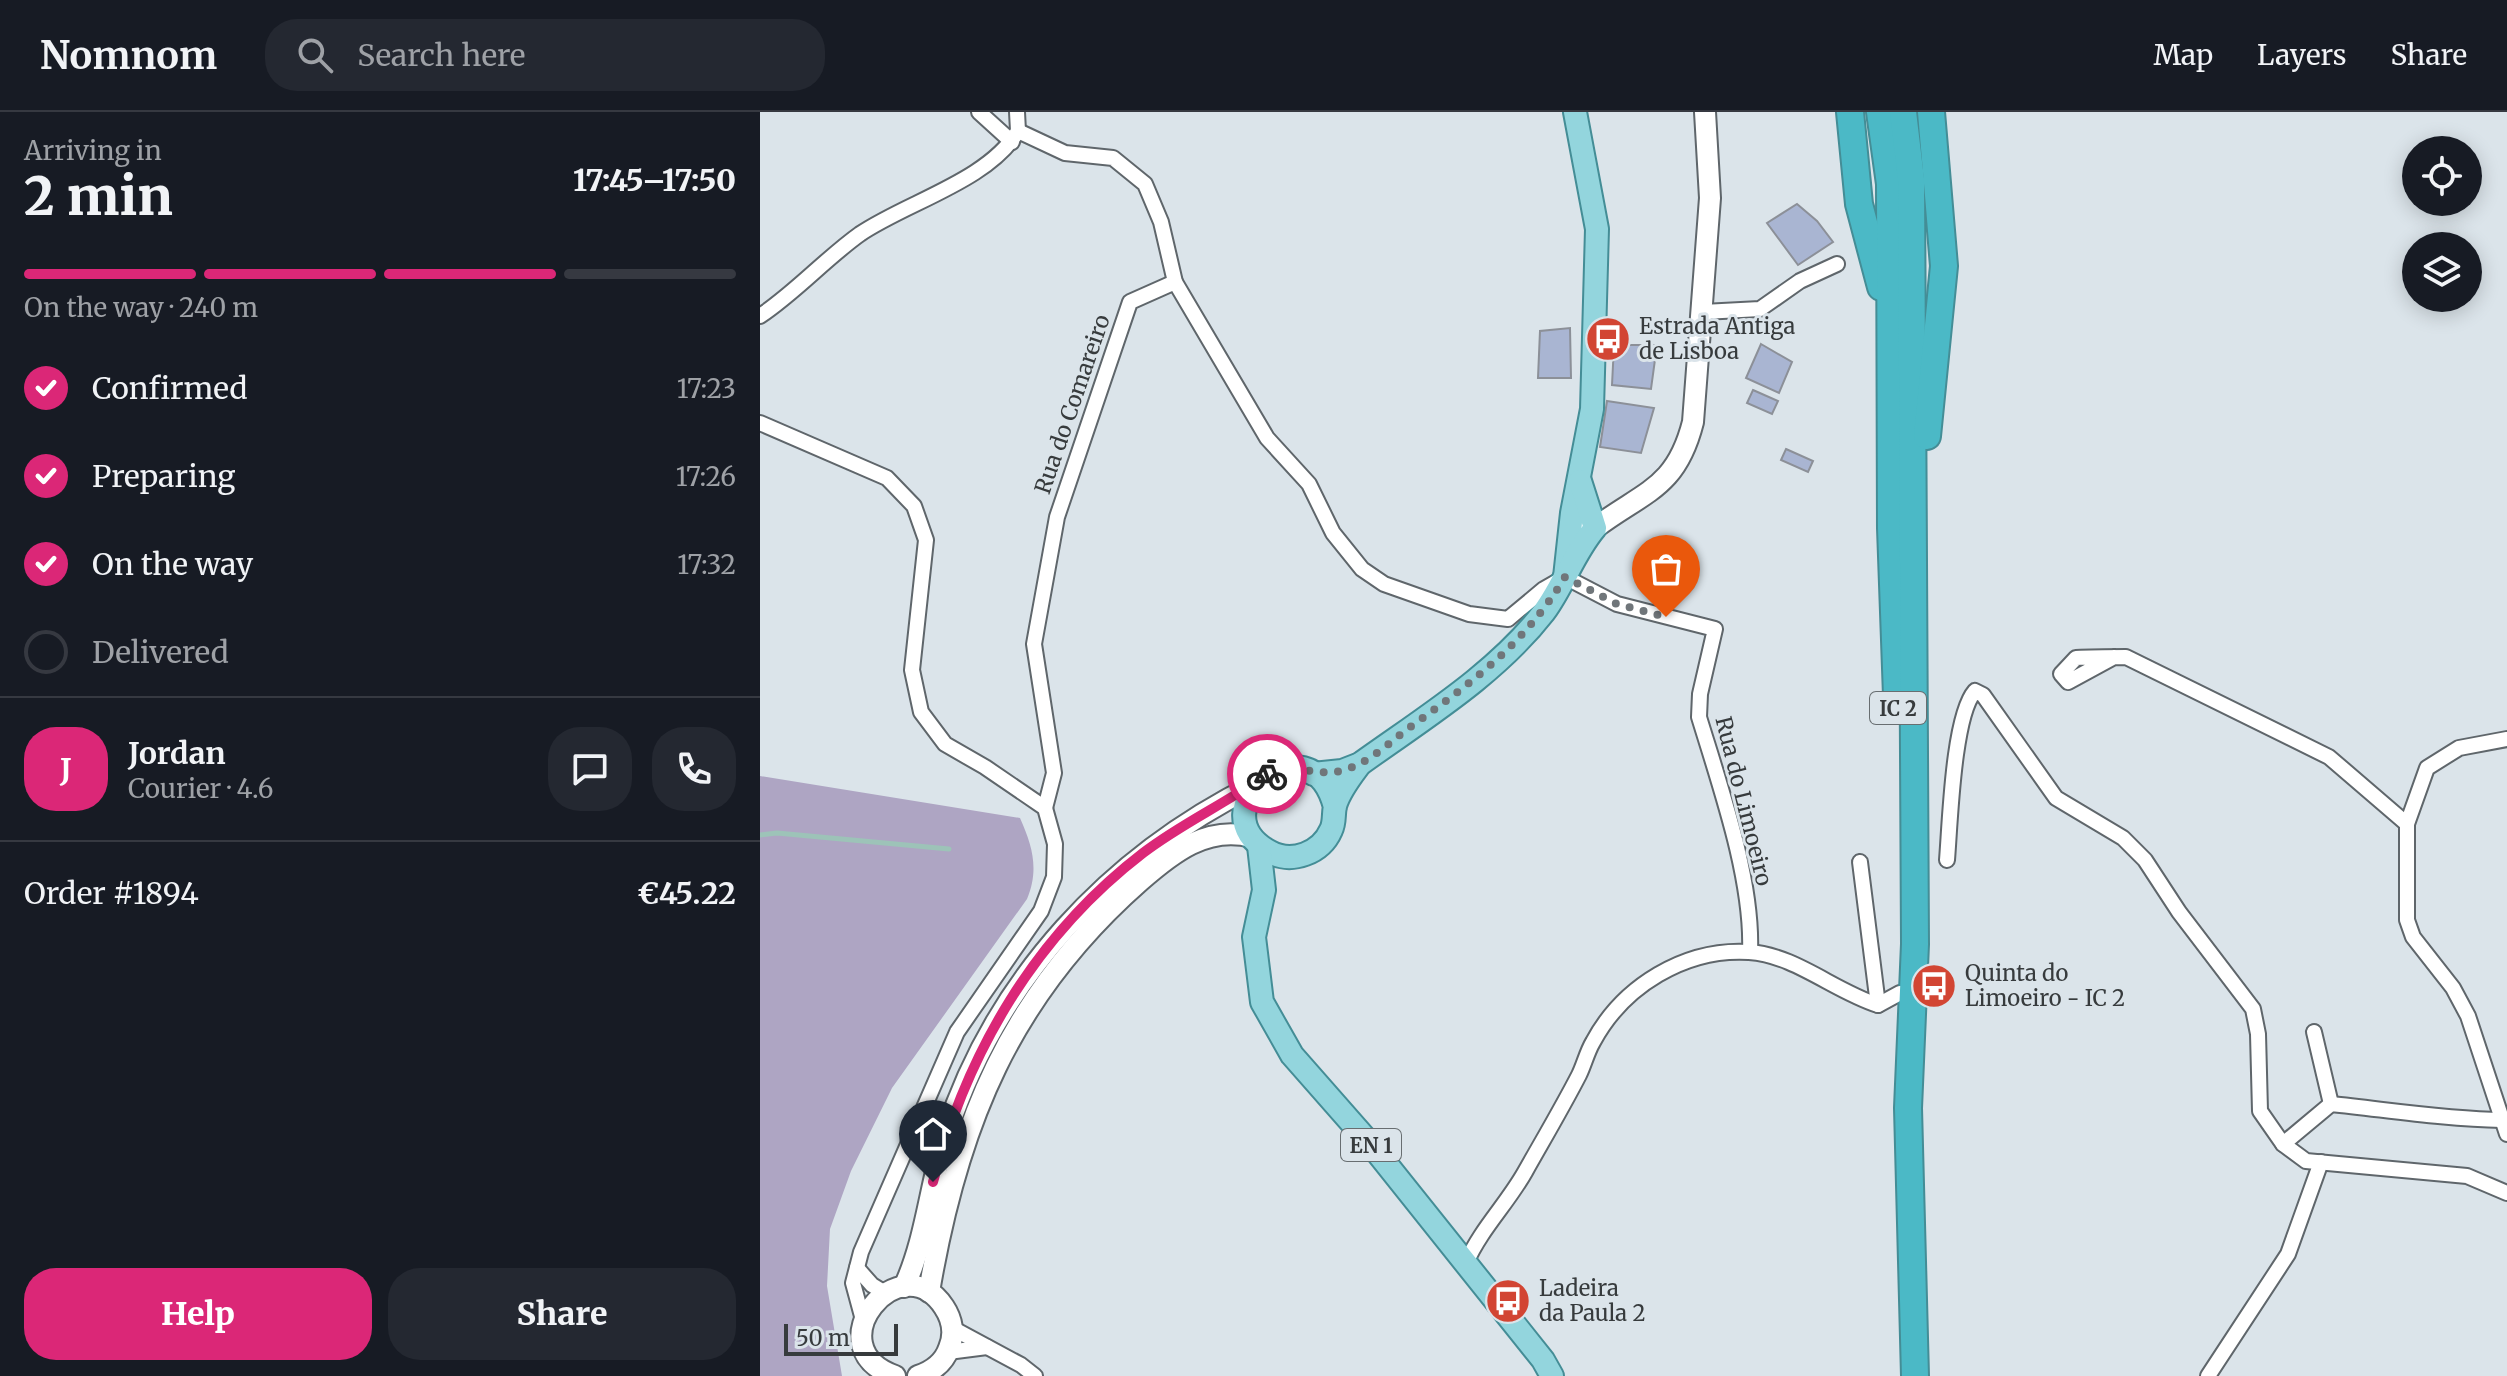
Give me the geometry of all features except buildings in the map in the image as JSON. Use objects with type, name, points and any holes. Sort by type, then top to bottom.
[{"type":"highway","points":[[1850,112],[1859,204],[1876,265],[1893,374]]},
{"type":"highway","name":"IC 2","points":[[1880,112],[1890,184],[1893,374],[1891,528],[1899,740],[1889,999],[1909,1042]]},
{"type":"highway","name":"IC 2","points":[[1903,112],[1911,179],[1915,990],[1909,1042],[1915,1376]]},
{"type":"highway","points":[[1914,502],[1927,442],[1943,297],[1942,237],[1931,112]]},
{"type":"main road","points":[[1565,577],[1572,513],[1582,485],[1592,409],[1597,229],[1575,112]]},
{"type":"main road","points":[[1313,774],[1342,771],[1360,764],[1463,690],[1508,651],[1545,611],[1578,548],[1595,528],[1582,485]]},
{"type":"main road","points":[[1264,890],[1276,875],[1323,843],[1331,833],[1335,807],[1360,764]]},
{"type":"main road","points":[[1300,857],[1272,854],[1256,841],[1245,810],[1255,785],[1276,770],[1301,769],[1313,774],[1328,787],[1335,807]]},
{"type":"main road","name":"EN 1","points":[[1256,841],[1264,890],[1254,937],[1262,1002],[1292,1055],[1372,1146],[1552,1376]]},
{"type":"street","points":[[979,112],[1015,136],[1065,153],[1113,158],[1145,184],[1161,222],[1175,282],[1267,438],[1309,484],[1333,533],[1362,569],[1384,584],[1469,614],[1497,619],[1508,619],[1544,589],[1565,577]]},
{"type":"street","points":[[760,316],[863,232],[996,157],[1015,136],[1017,112]]},
{"type":"street","points":[[1572,513],[1585,525],[1595,528],[1649,494],[1673,472],[1687,447],[1693,422],[1710,198],[1705,112]]},
{"type":"street","points":[[1703,312],[1760,309],[1800,281],[1837,264]]},
{"type":"street","name":"Rua do Comareiro","points":[[1045,808],[1054,773],[1034,644],[1057,517],[1130,302],[1175,282]]},
{"type":"street","points":[[760,423],[887,478],[914,506],[926,540],[912,670],[921,712],[945,744],[1045,808],[1055,844],[1054,877],[1041,911],[957,1032],[861,1252],[854,1293],[863,1320],[863,1346],[872,1362],[889,1375]]},
{"type":"street","points":[[1582,485],[1622,510]]},
{"type":"street","name":"Rua do Limoeiro","points":[[1565,577],[1617,604],[1715,629],[1700,694],[1699,717],[1740,872],[1751,934],[1750,952]]},
{"type":"street","points":[[2068,682],[2061,674],[2066,665],[2076,658],[2126,657],[2329,757],[2407,824]]},
{"type":"street","points":[[1947,860],[1959,739],[1968,698],[1975,691],[1983,695],[2056,798],[2123,838],[2145,860],[2179,912],[2253,1009],[2258,1034],[2260,1111],[2283,1144],[2306,1161],[2467,1176],[2507,1193]]},
{"type":"street","points":[[2283,1144],[2331,1104],[2433,1114],[2505,1127],[2468,1016],[2453,988],[2413,937],[2405,908],[2407,824],[2427,768],[2459,748],[2507,739]]},
{"type":"street","points":[[863,1320],[875,1300],[894,1290],[970,1070],[1003,1010],[1042,952],[1088,901],[1143,853],[1207,810],[1255,785]]},
{"type":"street","points":[[929,1292],[945,1212],[965,1141],[988,1080],[1018,1022],[1050,976],[1102,915],[1166,861],[1207,836],[1225,832],[1256,841]]},
{"type":"street","points":[[1466,1263],[1477,1237],[1522,1177],[1580,1073],[1593,1041],[1618,1006],[1646,980],[1688,960],[1719,953],[1750,952],[1777,958],[1855,998],[1889,999],[1860,862]]},
{"type":"street","points":[[2314,1032],[2331,1104]]},
{"type":"street","points":[[2208,1376],[2288,1254],[2321,1162]]},
{"type":"street","points":[[857,1268],[872,1285],[929,1292],[949,1314],[952,1328],[948,1352],[932,1370],[918,1376]]},
{"type":"street","points":[[952,1328],[1021,1365],[1035,1376]]},
{"type":"street","points":[[948,1352],[987,1347]]},
{"type":"shaded area","points":[[760,776],[1020,818],[1033,858],[1033,878],[1027,899],[892,1088],[851,1171],[830,1229],[827,1286],[842,1376],[760,1376]]},
{"type":"waterway","points":[[760,835],[777,833],[949,849]]},
{"type":"way so far","points":[[1267,774],[1288,767],[1313,774],[1325,773],[1360,764],[1463,690],[1508,651],[1545,611],[1565,577],[1617,604],[1666,617]]},
{"type":"place","name":"Estrada Antiga de Lisboa","points":[[1608,339]]},
{"type":"place","name":"Quinta do Limoeiro - IC 2","points":[[1934,986]]},
{"type":"place","name":"Ladeira da Paula 2","points":[[1508,1301]]},
{"type":"route","points":[[933,1182],[946,1134],[970,1070],[1003,1010],[1042,952],[1088,901],[1143,853],[1207,810],[1255,785],[1267,774]]}]
